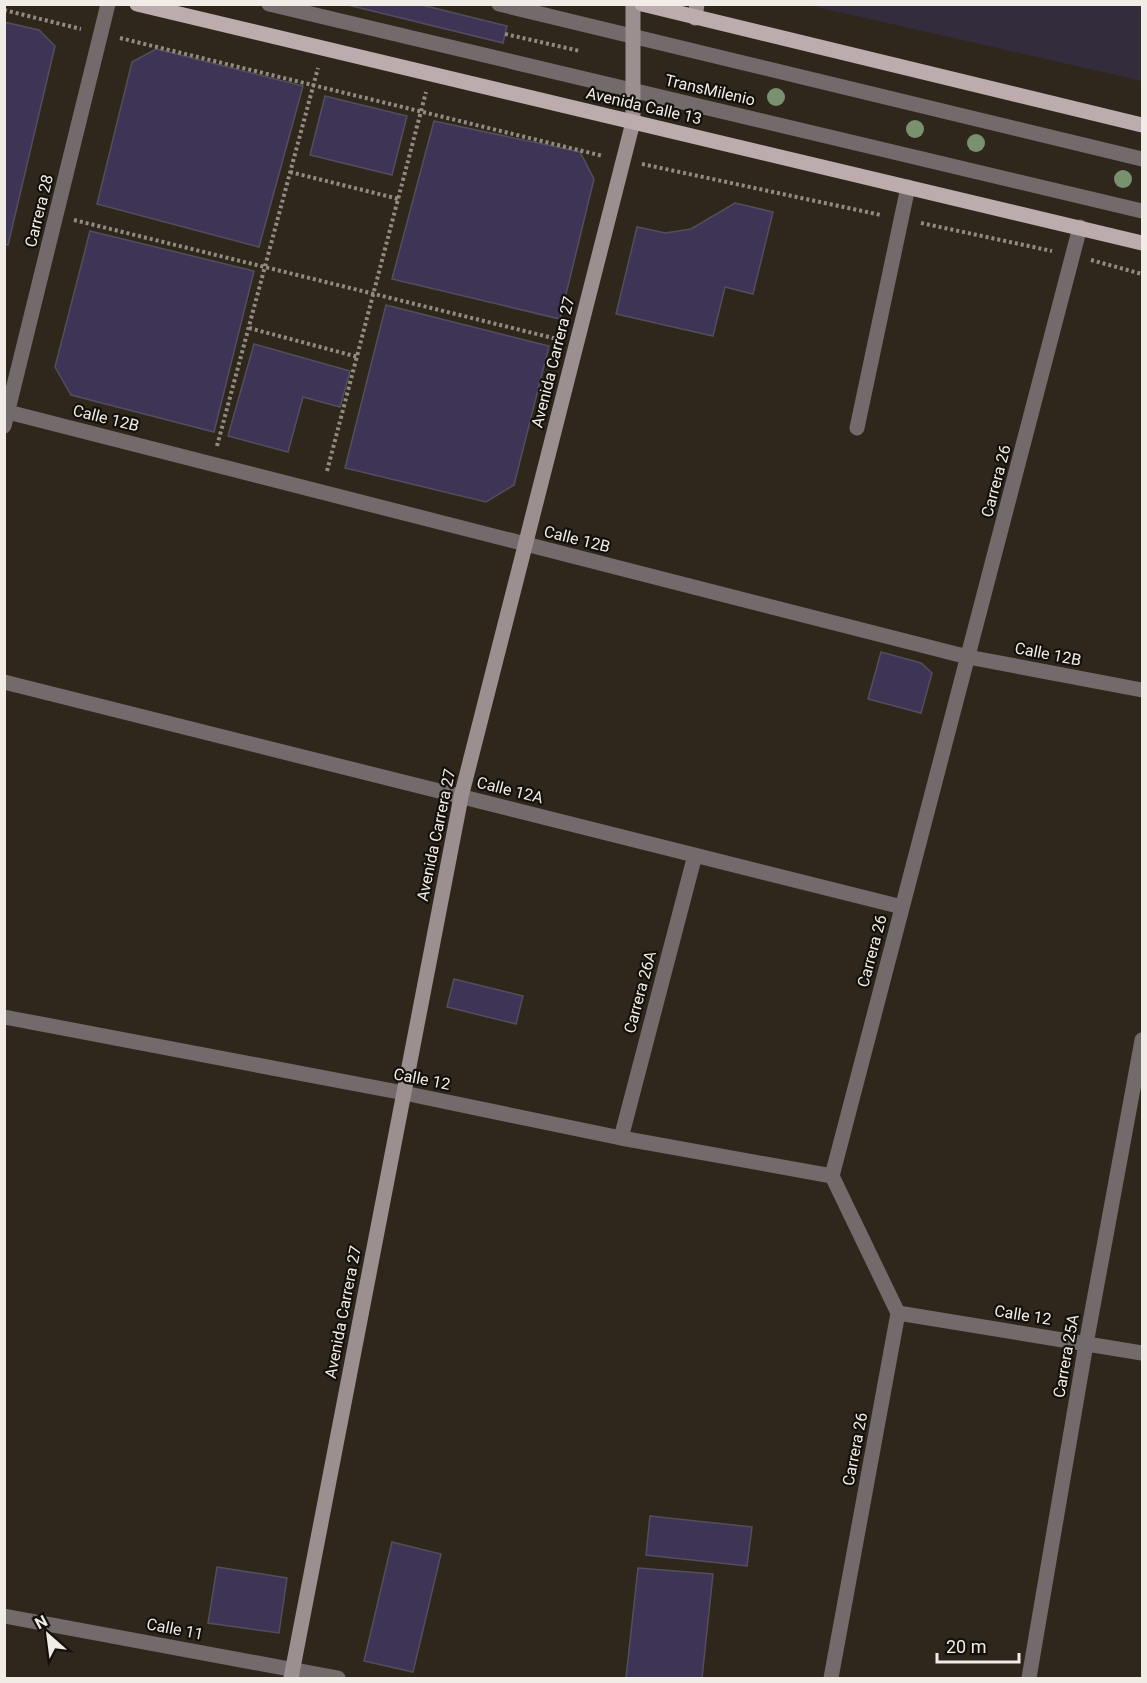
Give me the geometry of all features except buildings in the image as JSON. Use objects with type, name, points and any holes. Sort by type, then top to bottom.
[{"type":"main road","name":"Avenida Calle 13","points":[[137,4],[1143,243]]},
{"type":"main road","name":"Avenida Carrera 27","points":[[292,1674],[461,797],[633,122],[633,4]]},
{"type":"main road","points":[[642,4],[696,11],[1143,125]]},
{"type":"street","name":"Carrera 28","points":[[6,416],[108,4]]},
{"type":"street","name":"TransMilenio","points":[[269,4],[1143,211]]},
{"type":"street","name":"TransMilenio","points":[[499,4],[1143,159]]},
{"type":"street","points":[[857,428],[908,187]]},
{"type":"street","name":"Carrera 26","points":[[832,1176],[1080,227]]},
{"type":"street","name":"Calle 12B","points":[[6,416],[212,464],[968,657],[1143,690]]},
{"type":"street","name":"Calle 12A","points":[[4,682],[902,907]]},
{"type":"street","name":"Carrera 26A","points":[[621,1138],[695,855]]},
{"type":"street","name":"Calle 12","points":[[4,1017],[404,1093],[621,1138],[832,1176]]},
{"type":"street","name":"Carrera 25A","points":[[1029,1678],[1086,1344],[1143,1040]]},
{"type":"street","points":[[832,1176],[898,1313]]},
{"type":"street","name":"Carrera 26","points":[[831,1678],[898,1313]]},
{"type":"street","name":"Calle 12","points":[[898,1313],[1143,1353]]},
{"type":"street","name":"Calle 11","points":[[4,1616],[292,1674],[338,1678]]},
{"type":"path","points":[[4,10],[564,147]]},
{"type":"path","points":[[505,34],[580,51]]},
{"type":"path","points":[[579,61],[581,44]]},
{"type":"path","points":[[212,464],[323,49]]},
{"type":"path","points":[[321,492],[431,74]]},
{"type":"path","points":[[290,172],[399,199]]},
{"type":"path","points":[[56,216],[576,344]]},
{"type":"path","points":[[249,328],[358,357]]},
{"type":"shaded area","points":[[808,5],[1142,5],[1142,81]]}]
